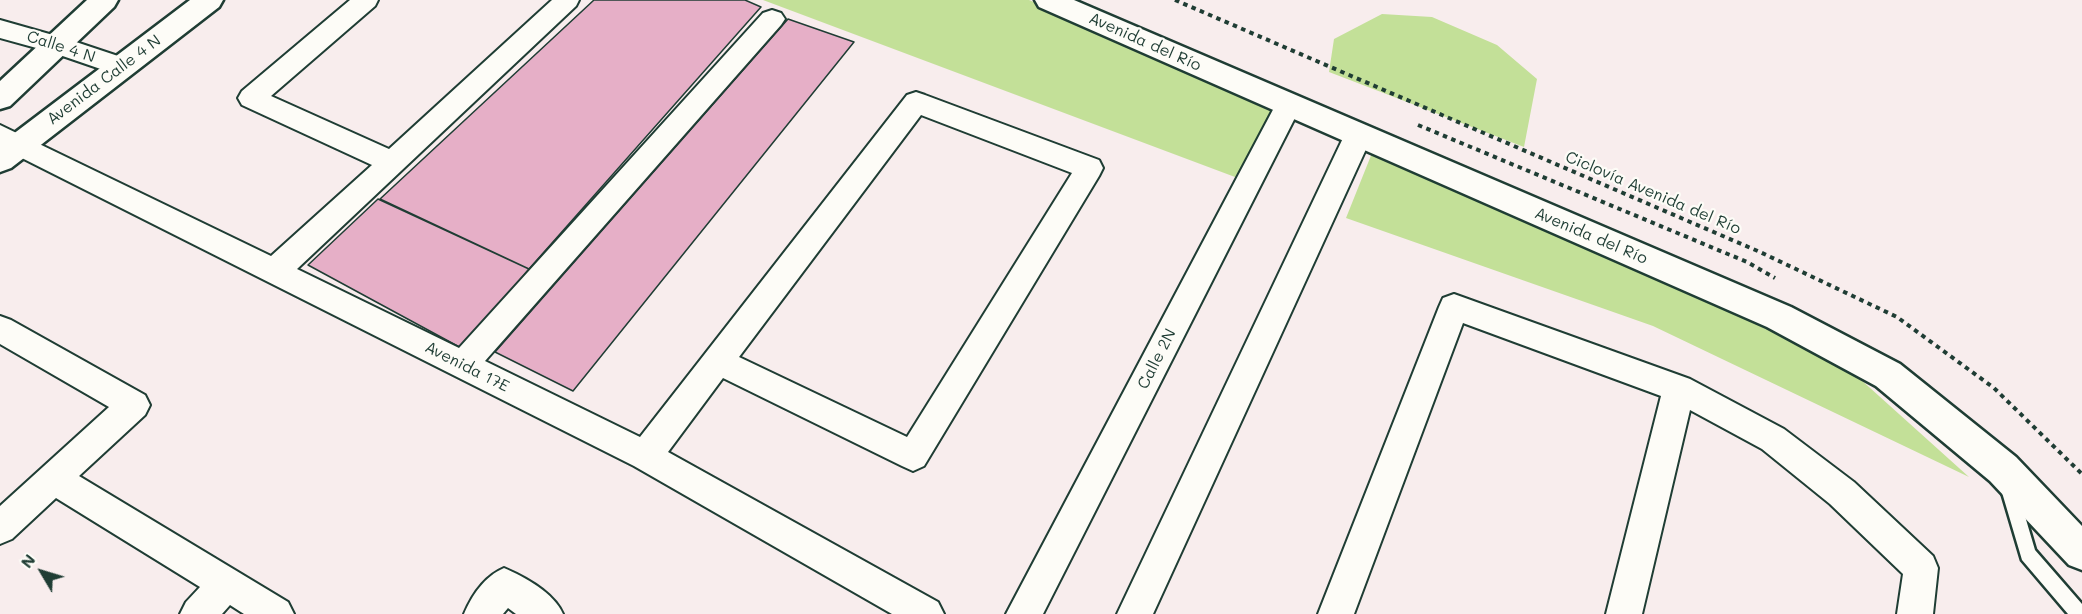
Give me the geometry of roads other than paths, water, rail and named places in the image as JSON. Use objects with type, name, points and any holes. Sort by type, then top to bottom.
[{"type":"main road","points":[[0,98],[104,0]]},
{"type":"main road","name":"Avenida Calle 4 N","points":[[6,146],[121,67],[209,0]]},
{"type":"main road","name":"Avenida del Río","points":[[1049,0],[1779,317],[1888,375],[2004,469],[2082,552]]},
{"type":"street","points":[[366,0],[250,98],[392,162]]},
{"type":"street","points":[[274,272],[567,0]]},
{"type":"street","points":[[463,365],[772,19]]},
{"type":"street","name":"Calle 4 N","points":[[0,29],[58,45],[121,67]]},
{"type":"street","points":[[645,456],[916,102],[1089,168],[913,456],[718,361]]},
{"type":"street","name":"Calle 2N","points":[[1024,614],[1289,104]]},
{"type":"street","points":[[1135,614],[1358,136]]},
{"type":"street","name":"Avenida 17E","points":[[6,146],[274,272],[645,456],[926,614]]},
{"type":"street","points":[[1336,614],[1454,307],[1679,389],[1773,439],[1842,493],[1921,568],[1916,614]]},
{"type":"street","points":[[0,329],[134,405],[0,528]]},
{"type":"street","points":[[1624,614],[1679,389]]},
{"type":"street","points":[[53,478],[276,614]]},
{"type":"street","points":[[198,614],[225,585]]},
{"type":"street","points":[[482,614],[504,585],[544,614]]},
{"type":"lane","points":[[2004,469],[2028,554],[2079,614]]}]
